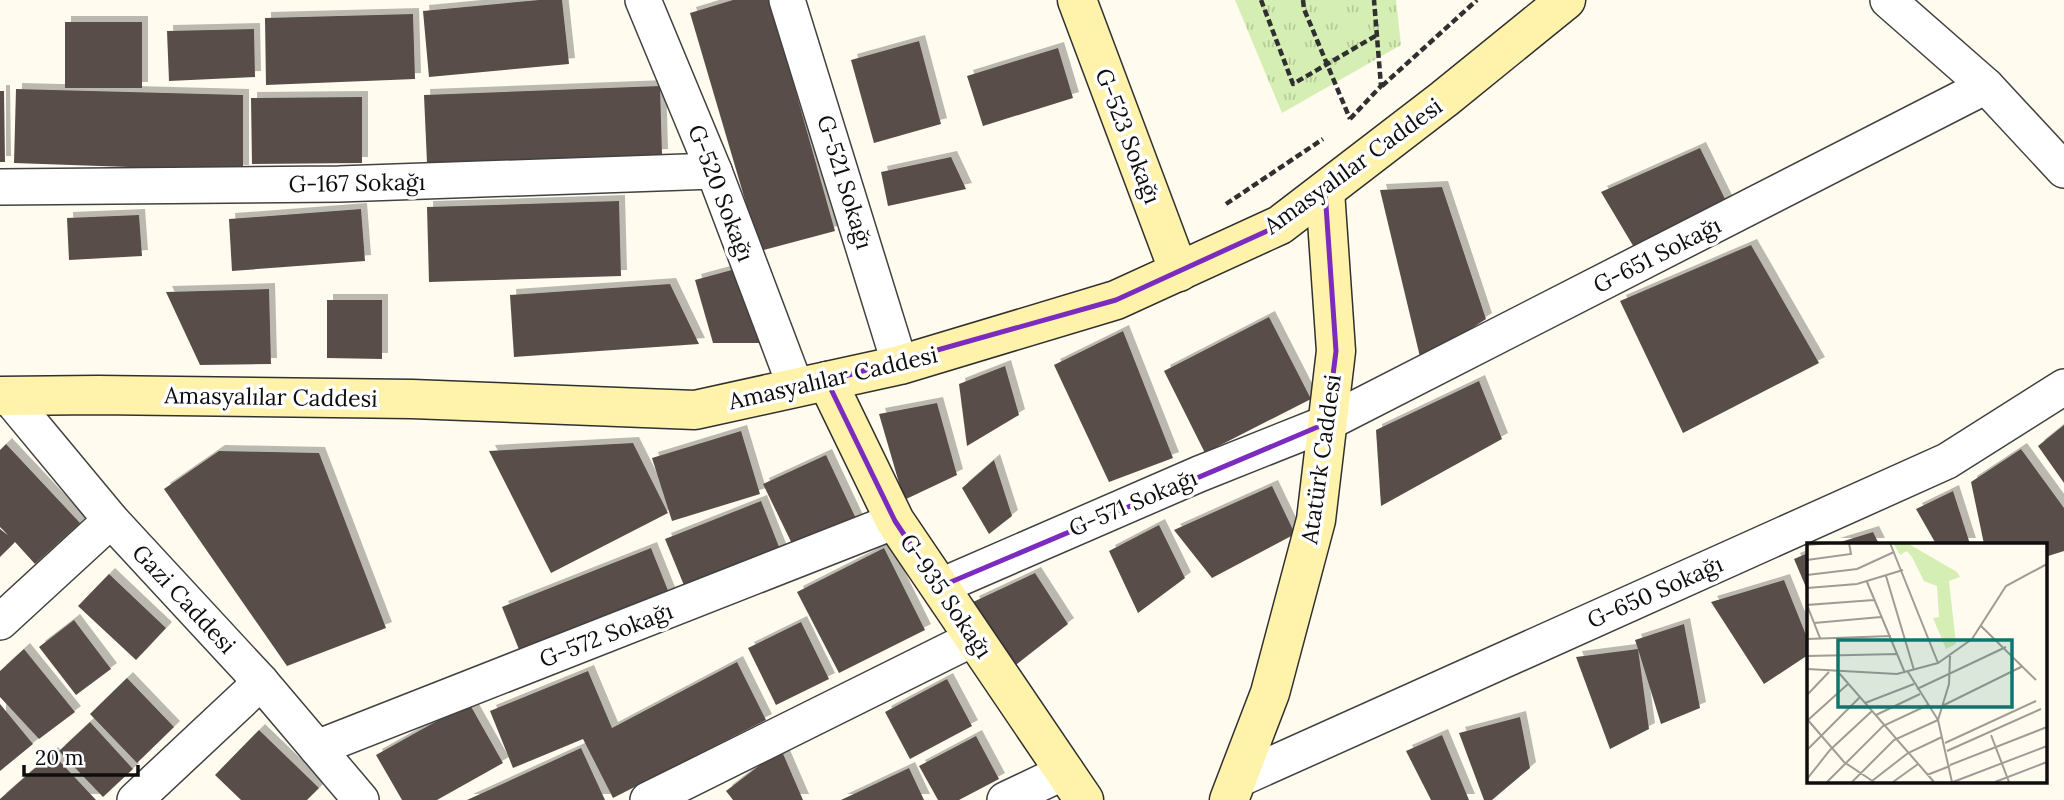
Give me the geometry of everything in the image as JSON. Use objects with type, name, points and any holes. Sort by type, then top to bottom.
[{"type":"main road","name":"G-523 Sokağı","points":[[1077,0],[1179,272]]},
{"type":"main road","name":"Amasyalılar Caddesi","points":[[4,396],[99,394],[412,399],[695,410],[900,365],[1115,300],[1280,225],[1566,0]]},
{"type":"main road","name":"Atatürk Caddesi","points":[[1233,790],[1269,693],[1316,520],[1336,351],[1325,191]]},
{"type":"main road","name":"G-935 Sokağı","points":[[811,385],[895,522],[1075,785]]},
{"type":"street","name":"G-520 Sokağı","points":[[643,0],[714,171],[811,385]]},
{"type":"street","name":"G-521 Sokağı","points":[[788,0],[900,365]]},
{"type":"street","points":[[1888,0],[1986,86],[2064,170]]},
{"type":"street","name":"G-651 Sokağı","points":[[1327,423],[1986,86]]},
{"type":"street","name":"G-167 Sokağı","points":[[0,187],[340,184],[714,171]]},
{"type":"street","name":"G-650 Sokağı","points":[[1233,790],[1947,461],[2064,387]]},
{"type":"street","name":"Gazi Caddesi","points":[[4,396],[111,520],[261,682],[361,800]]},
{"type":"street","name":"G-571 Sokağı","points":[[939,587],[1199,474],[1327,423]]},
{"type":"street","points":[[0,622],[111,520]]},
{"type":"street","name":"G-572 Sokağı","points":[[317,748],[895,522]]},
{"type":"street","points":[[648,800],[974,638]]},
{"type":"street","points":[[135,800],[261,682]]},
{"type":"street","points":[[1005,800],[1075,785]]},
{"type":"path","points":[[1261,0],[1293,84],[1377,34]]},
{"type":"path","points":[[1303,0],[1304,9],[1350,119]]},
{"type":"path","points":[[1374,0],[1381,86]]},
{"type":"path","points":[[1343,126],[1381,86],[1477,0]]},
{"type":"path","points":[[1223,206],[1332,133]]},
{"type":"highlighted area","points":[[1325,191],[1336,351],[1327,423],[939,587],[895,521],[827,381],[1116,300],[1280,225]]},
{"type":"green space","points":[[1235,0],[1396,0],[1401,45],[1282,113]]},
{"type":"building","points":[[562,0],[569,64],[429,77],[423,11]]},
{"type":"building","points":[[733,0],[770,0],[835,231],[760,251],[690,13]]},
{"type":"building","points":[[413,14],[415,79],[266,85],[265,18]]},
{"type":"building","points":[[65,22],[142,22],[142,88],[65,88]]},
{"type":"building","points":[[254,29],[255,77],[169,81],[167,31]]},
{"type":"building","points":[[919,41],[941,124],[874,143],[851,60]]},
{"type":"building","points":[[1058,48],[1073,98],[983,126],[967,76]]},
{"type":"building","points":[[660,86],[662,155],[427,163],[424,95]]},
{"type":"building","points":[[16,89],[243,95],[243,171],[14,163]]},
{"type":"building","points":[[0,91],[4,91],[5,162],[0,162]]},
{"type":"building","points":[[362,97],[362,163],[252,164],[251,98]]},
{"type":"building","points":[[1700,148],[1727,203],[1638,254],[1601,192]]},
{"type":"building","points":[[951,157],[966,189],[888,206],[881,172]]},
{"type":"building","points":[[1442,187],[1486,319],[1421,361],[1380,190]]},
{"type":"building","points":[[619,201],[621,276],[429,282],[427,207]]},
{"type":"building","points":[[361,209],[365,261],[232,271],[229,219]]},
{"type":"building","points":[[139,215],[142,256],[69,260],[67,218]]},
{"type":"building","points":[[1751,245],[1819,363],[1683,433],[1620,301]]},
{"type":"building","points":[[739,268],[761,343],[713,343],[695,280]]},
{"type":"building","points":[[670,284],[699,344],[514,357],[510,295]]},
{"type":"building","points":[[269,289],[271,364],[200,365],[166,292]]},
{"type":"building","points":[[327,300],[382,300],[382,359],[327,358]]},
{"type":"building","points":[[1269,317],[1311,399],[1205,453],[1164,371]]},
{"type":"building","points":[[1123,331],[1173,458],[1109,482],[1054,365]]},
{"type":"building","points":[[1005,366],[1019,415],[967,446],[959,384]]},
{"type":"building","points":[[1479,381],[1502,439],[1381,506],[1376,430]]},
{"type":"building","points":[[937,403],[957,475],[904,500],[879,414]]},
{"type":"building","points":[[2064,425],[2064,483],[2038,446]]},
{"type":"building","points":[[741,431],[760,494],[672,521],[652,458]]},
{"type":"building","points":[[633,443],[668,513],[551,573],[489,451]]},
{"type":"building","points":[[6,444],[80,523],[35,564],[15,542],[0,557],[0,529],[9,536],[0,527],[0,450]]},
{"type":"building","points":[[2021,449],[2064,508],[2064,551],[2046,557],[2046,543],[1984,543],[1971,482]]},
{"type":"building","points":[[219,451],[319,453],[386,628],[287,666],[164,489]]},
{"type":"building","points":[[826,455],[859,525],[797,554],[763,484]]},
{"type":"building","points":[[994,460],[1012,516],[989,534],[962,488]]},
{"type":"building","points":[[1272,486],[1295,534],[1212,578],[1174,530]]},
{"type":"building","points":[[1953,491],[1970,543],[1935,543],[1916,509]]},
{"type":"building","points":[[761,501],[783,557],[688,595],[665,539]]},
{"type":"building","points":[[1159,525],[1185,578],[1138,613],[1109,551]]},
{"type":"building","points":[[1873,532],[1878,543],[1837,543]]},
{"type":"building","points":[[651,548],[669,593],[520,652],[502,607]]},
{"type":"building","points":[[884,548],[925,630],[839,673],[797,592]]},
{"type":"building","points":[[1807,553],[1807,590],[1794,559]]},
{"type":"building","points":[[1035,573],[1068,624],[1008,671],[973,602]]},
{"type":"building","points":[[109,574],[166,628],[136,660],[78,606]]},
{"type":"building","points":[[1784,580],[1807,638],[1807,656],[1764,684],[1711,602]]},
{"type":"building","points":[[74,620],[111,669],[76,695],[39,647]]},
{"type":"building","points":[[801,622],[829,679],[776,705],[748,648]]},
{"type":"building","points":[[1684,624],[1700,708],[1661,724],[1635,640]]},
{"type":"building","points":[[24,649],[75,712],[39,739],[0,697],[0,671]]},
{"type":"building","points":[[1638,649],[1649,729],[1610,749],[1576,657]]},
{"type":"building","points":[[737,662],[766,720],[613,798],[583,739],[513,768],[490,711],[588,671],[612,728]]},
{"type":"building","points":[[127,678],[174,727],[137,763],[90,714]]},
{"type":"building","points":[[947,679],[972,726],[910,759],[885,712]]},
{"type":"building","points":[[469,703],[503,763],[437,800],[402,800],[376,755]]},
{"type":"building","points":[[0,704],[33,744],[0,771]]},
{"type":"building","points":[[1520,717],[1530,768],[1492,800],[1484,800],[1459,733]]},
{"type":"building","points":[[90,722],[133,769],[103,797],[59,751]]},
{"type":"building","points":[[259,730],[319,788],[307,800],[241,800],[215,775]]},
{"type":"building","points":[[1442,735],[1469,800],[1431,800],[1406,751]]},
{"type":"building","points":[[976,736],[999,779],[959,800],[938,800],[919,766]]},
{"type":"building","points":[[581,748],[605,800],[467,800]]},
{"type":"building","points":[[781,749],[803,800],[733,800],[726,791]]},
{"type":"building","points":[[52,753],[96,800],[0,800],[0,799]]},
{"type":"building","points":[[909,768],[924,800],[841,800]]}]
